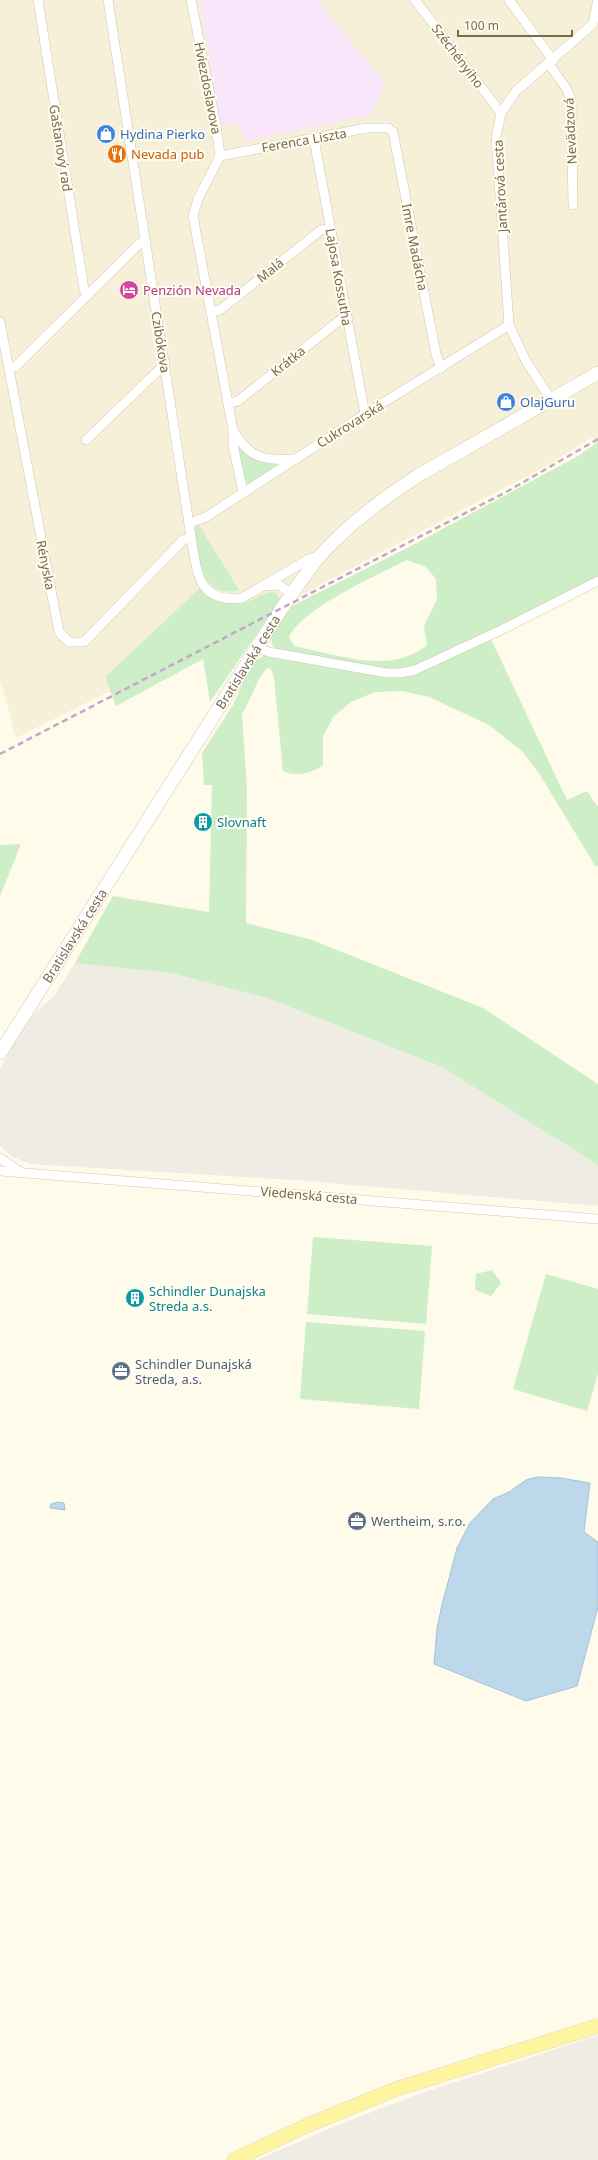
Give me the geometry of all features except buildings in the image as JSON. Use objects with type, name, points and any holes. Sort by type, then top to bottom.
[{"type":"main road","points":[[234,2160],[306,2126],[396,2089],[598,2026]]},
{"type":"street","name":"Gaštanový rad","points":[[38,0],[84,289],[88,295]]},
{"type":"street","name":"Czibókova","points":[[108,0],[191,537],[201,583],[208,591],[217,596],[234,599],[242,598],[264,587],[278,585],[292,593]]},
{"type":"street","name":"Hviezdoslavova","points":[[191,0],[220,156]]},
{"type":"street","name":"Széchényiho","points":[[415,0],[501,112]]},
{"type":"street","name":"Nevädzová","points":[[509,0],[551,62],[571,99],[573,205]]},
{"type":"street","name":"Jantárová cesta","points":[[552,401],[526,361],[509,325],[496,137],[501,112],[516,91],[593,24],[598,0]]},
{"type":"street","name":"Ferenca Liszta","points":[[220,156],[367,128],[388,128]]},
{"type":"street","name":"Imre Madácha","points":[[388,128],[393,132],[398,150],[436,354],[441,368]]},
{"type":"street","name":"Lajosa Kossutha","points":[[314,139],[365,414]]},
{"type":"street","points":[[220,156],[198,199],[193,216],[229,403],[233,430],[233,445],[243,492]]},
{"type":"street","name":"Malá","points":[[211,312],[220,310],[321,230],[330,229]]},
{"type":"street","points":[[9,367],[15,367],[140,243],[146,242]]},
{"type":"street","name":"Krátka","points":[[229,403],[238,401],[340,320],[346,318]]},
{"type":"street","name":"Rényska","points":[[0,322],[59,632],[69,642],[84,642],[183,540],[191,537]]},
{"type":"street","name":"Cukrovarská","points":[[190,523],[206,517],[365,414],[509,325]]},
{"type":"street","points":[[86,440],[165,364]]},
{"type":"street","name":"Bratislavská cesta","points":[[0,1053],[292,593],[321,555],[370,509],[400,487],[598,374]]},
{"type":"street","points":[[233,430],[241,444],[259,457],[281,461],[296,460]]},
{"type":"street","points":[[264,587],[309,559],[321,555]]},
{"type":"street","points":[[257,648],[269,652],[365,670],[400,673],[415,670],[447,656],[598,581]]},
{"type":"street","points":[[0,1158],[20,1172]]},
{"type":"street","name":"Viedenská cesta","points":[[0,1171],[598,1219]]},
{"type":"shaded area","points":[[0,0],[598,0],[598,448],[591,438],[552,463],[268,612],[16,738],[0,679]]},
{"type":"shaded area","points":[[200,0],[318,0],[385,84],[371,115],[245,141],[243,132],[238,133],[236,122],[220,125]]},
{"type":"shaded area","points":[[75,963],[171,973],[267,998],[442,1067],[598,1165],[598,1206],[295,1180],[30,1164],[13,1157],[0,1146],[0,1068],[27,1020],[54,996]]},
{"type":"shaded area","points":[[598,2035],[598,2160],[257,2160],[333,2127],[416,2095]]},
{"type":"green space","points":[[598,442],[598,578],[427,662],[407,668],[386,669],[277,650],[272,644],[271,636],[288,608],[411,546],[578,456]],"holes":[[[407,560],[426,567],[436,579],[437,599],[424,626],[427,645],[412,654],[397,659],[380,661],[362,660],[294,646],[289,637],[297,626],[309,615],[360,583]]]},
{"type":"green space","points":[[238,446],[286,464],[250,485],[243,478]]},
{"type":"green space","points":[[199,525],[239,590],[226,591],[216,589],[209,583],[200,564],[198,553],[195,530]]},
{"type":"green space","points":[[200,588],[215,599],[227,603],[234,604],[246,602],[267,593],[275,592],[280,600],[210,702],[203,659],[116,706],[105,677]]},
{"type":"green space","points":[[491,639],[567,800],[587,791],[598,807],[598,865],[596,867],[540,775],[523,752],[489,725],[429,697],[402,691],[375,692],[351,702],[334,716],[323,736],[323,765],[309,772],[298,774],[283,771],[274,678],[271,669],[267,668],[260,677],[242,715],[247,788],[246,923],[312,940],[483,1008],[598,1084],[598,1165],[442,1067],[267,998],[171,973],[75,963],[113,896],[209,912],[212,785],[204,785],[202,753],[233,705],[255,662],[265,655],[401,677],[419,673]]},
{"type":"green space","points":[[21,844],[0,896],[0,845]]},
{"type":"green space","points":[[313,1237],[432,1246],[426,1324],[307,1314]]},
{"type":"green space","points":[[492,1270],[501,1283],[491,1296],[475,1290],[476,1274]]},
{"type":"green space","points":[[546,1274],[598,1289],[598,1374],[587,1411],[513,1389]]},
{"type":"green space","points":[[306,1322],[425,1331],[419,1409],[300,1399]]},
{"type":"water","points":[[537,1477],[561,1478],[590,1483],[584,1532],[598,1542],[598,1607],[577,1686],[526,1701],[434,1664],[437,1628],[442,1605],[457,1548],[470,1523],[493,1499],[509,1492],[526,1480]]},
{"type":"water","points":[[58,1502],[64,1503],[65,1510],[50,1508],[51,1504]]},
{"type":"railway","points":[[0,754],[508,491],[598,439]]},
{"type":"place","name":"Hydina Pierko","points":[[106,134]]},
{"type":"place","name":"Nevada pub","points":[[117,154]]},
{"type":"place","name":"Penzión Nevada","points":[[129,290]]},
{"type":"place","name":"OlajGuru","points":[[506,402]]},
{"type":"place","name":"Slovnaft","points":[[203,822]]},
{"type":"place","name":"Schindler Dunajska Streda a.s.","points":[[135,1298]]},
{"type":"place","name":"Schindler Dunajská Streda, a.s.","points":[[121,1371]]},
{"type":"place","name":"Wertheim, s.r.o.","points":[[357,1521]]}]
